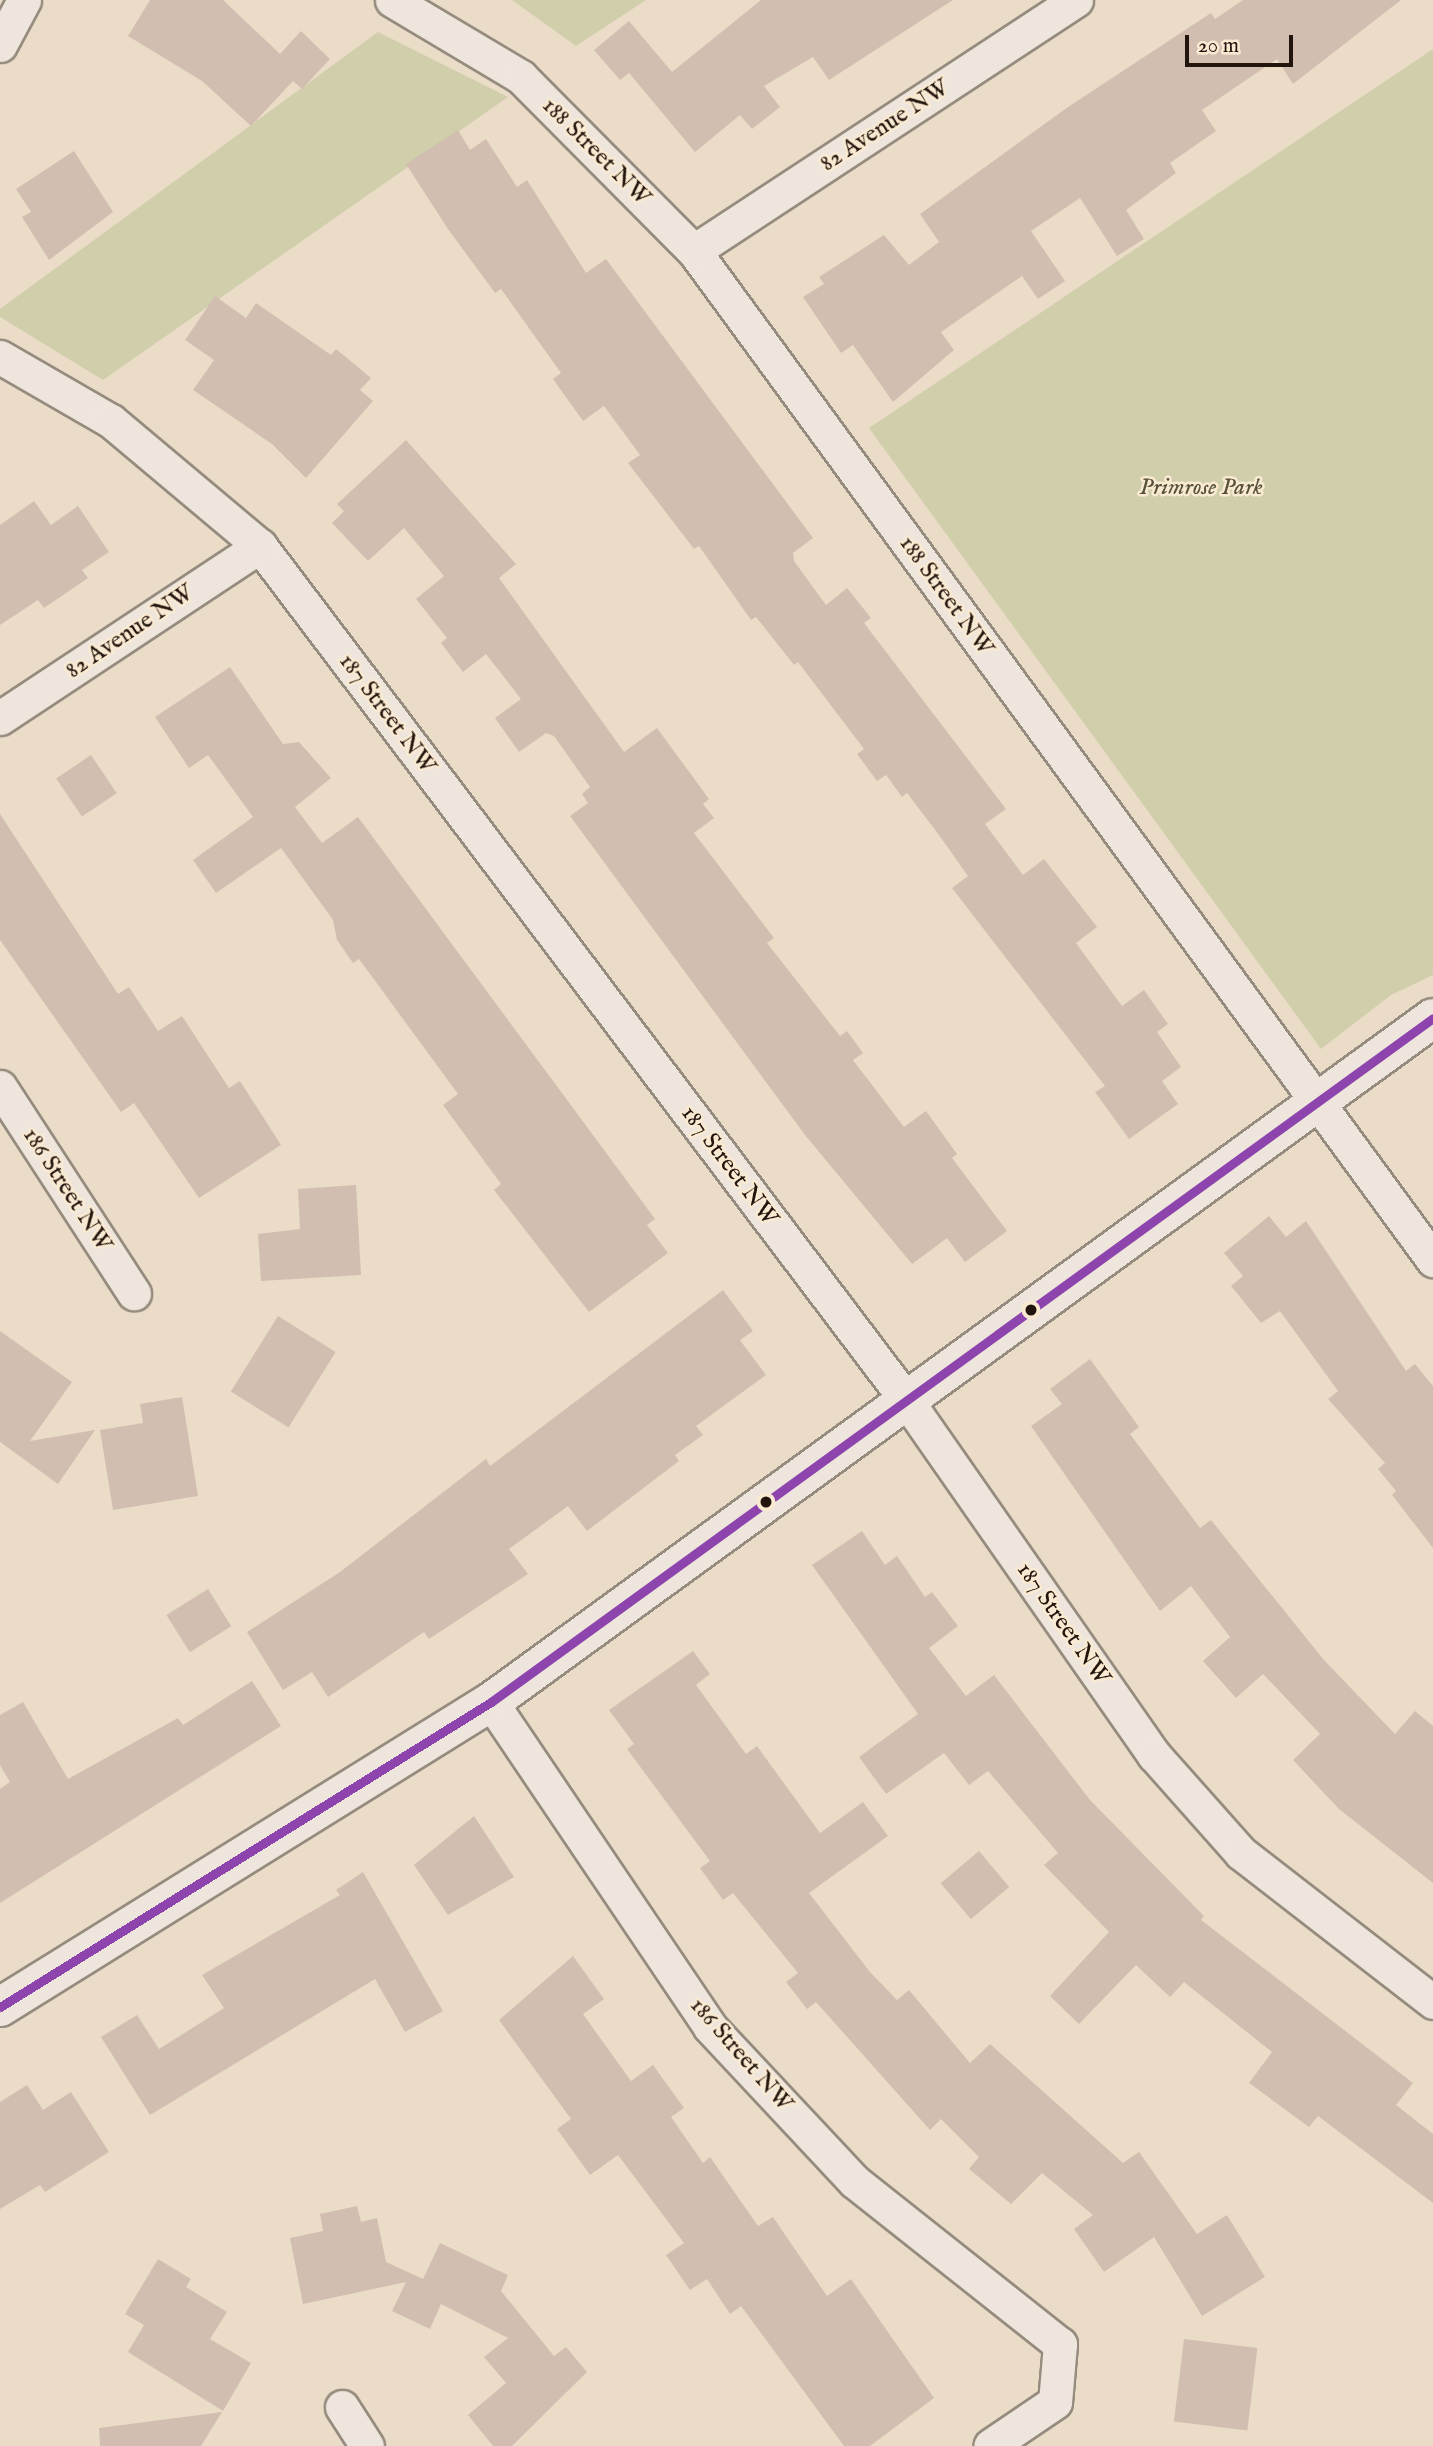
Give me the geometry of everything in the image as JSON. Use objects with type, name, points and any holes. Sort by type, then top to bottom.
[{"type":"street","points":[[0,45],[24,0]]},
{"type":"street","name":"188 Street NW","points":[[392,0],[522,77],[694,251],[1433,1259]]},
{"type":"street","name":"82 Avenue NW","points":[[694,251],[1076,0]]},
{"type":"street","name":"187 Street NW","points":[[0,357],[111,421],[260,546],[907,1401],[1154,1755],[1241,1853],[1433,2002]]},
{"type":"street","name":"82 Avenue NW","points":[[0,718],[260,546]]},
{"type":"street","points":[[0,2007],[491,1702],[1433,1017]]},
{"type":"street","name":"186 Street NW","points":[[0,1087],[134,1293]]},
{"type":"street","name":"186 Street NW","points":[[491,1702],[710,2026],[854,2181],[1060,2344],[1055,2402],[990,2446]]},
{"type":"street","points":[[342,2407],[368,2446]]},
{"type":"green space","points":[[512,0],[646,0],[576,46]]},
{"type":"green space","points":[[378,32],[508,97],[103,380],[0,317],[0,309]]},
{"type":"green space","name":"Primrose Park","points":[[1433,49],[1433,975],[1391,995],[1321,1049],[869,428]]},
{"type":"building","points":[[150,0],[223,0],[280,54],[301,31],[330,59],[302,89],[293,81],[251,126],[202,81],[128,36]]},
{"type":"building","points":[[761,0],[953,0],[829,80],[813,57],[764,86],[780,107],[752,129],[740,115],[695,152],[629,73],[620,80],[594,50],[629,21],[672,72]]},
{"type":"building","points":[[1243,0],[1401,0],[1293,84],[1277,59],[1202,110],[1216,131],[1170,163],[1176,173],[1126,210],[1144,239],[1117,256],[1080,198],[1031,231],[1065,281],[1038,299],[1022,276],[941,332],[954,350],[893,402],[853,345],[841,353],[803,297],[824,284],[819,277],[884,235],[909,265],[939,242],[920,214],[1068,107],[1211,13],[1215,19]]},
{"type":"building","points":[[458,130],[470,150],[486,139],[517,187],[527,180],[586,273],[606,259],[813,538],[793,553],[794,561],[826,605],[847,588],[871,618],[864,623],[1006,809],[985,824],[1023,875],[1044,859],[1097,927],[1076,943],[1122,1006],[1144,990],[1168,1024],[1157,1032],[1181,1067],[1162,1081],[1178,1104],[1129,1139],[1095,1092],[1105,1086],[952,888],[968,876],[936,831],[907,793],[902,797],[886,775],[877,781],[857,754],[864,749],[798,662],[794,665],[756,617],[751,620],[699,546],[694,549],[628,463],[640,455],[604,406],[583,421],[553,379],[561,373],[501,289],[495,293],[448,229],[406,164]]},
{"type":"building","points":[[74,151],[113,212],[49,260],[22,217],[31,212],[16,189]]},
{"type":"building","points":[[215,296],[246,318],[256,303],[331,355],[336,349],[371,378],[360,390],[373,401],[306,478],[272,444],[193,390],[214,360],[185,340]]},
{"type":"building","points":[[406,440],[516,564],[499,578],[624,752],[657,728],[709,799],[703,804],[714,818],[694,833],[774,938],[767,943],[840,1036],[847,1031],[863,1053],[853,1060],[904,1127],[926,1111],[957,1154],[952,1158],[1007,1231],[965,1262],[947,1238],[912,1264],[805,1135],[570,816],[588,803],[582,794],[590,787],[554,736],[546,733],[519,752],[495,718],[521,699],[486,654],[463,672],[441,643],[447,638],[416,599],[444,576],[404,528],[368,561],[332,523],[344,511],[337,504]]},
{"type":"building","points":[[34,501],[51,525],[78,506],[109,552],[82,570],[88,578],[44,608],[38,600],[0,625],[0,525]]},
{"type":"building","points":[[230,667],[283,744],[299,742],[331,778],[295,807],[322,843],[358,817],[655,1219],[647,1225],[668,1253],[589,1312],[494,1190],[501,1184],[443,1105],[458,1094],[359,959],[353,963],[337,940],[333,920],[281,848],[216,893],[193,860],[253,817],[208,755],[189,768],[155,717]]},
{"type":"building","points":[[91,755],[117,793],[82,817],[56,778]]},
{"type":"building","points":[[0,814],[118,994],[129,987],[158,1031],[182,1016],[229,1088],[240,1081],[281,1145],[199,1198],[134,1103],[121,1112],[0,940]]},
{"type":"building","points":[[356,1185],[361,1275],[261,1281],[258,1234],[300,1229],[298,1189]]},
{"type":"building","points":[[1269,1216],[1286,1237],[1306,1221],[1406,1371],[1415,1364],[1433,1386],[1433,1548],[1392,1495],[1396,1491],[1378,1469],[1385,1463],[1328,1399],[1338,1391],[1280,1311],[1261,1323],[1231,1286],[1243,1276],[1224,1253]]},
{"type":"building","points":[[723,1290],[753,1331],[740,1340],[766,1375],[696,1426],[703,1435],[675,1455],[679,1461],[587,1531],[568,1506],[509,1549],[528,1574],[429,1639],[424,1632],[328,1697],[312,1672],[283,1690],[247,1632],[340,1572],[486,1459],[490,1466]]},
{"type":"building","points":[[278,1316],[336,1352],[289,1428],[231,1391]]},
{"type":"building","points":[[0,1331],[72,1382],[30,1441],[95,1430],[58,1484],[0,1442]]},
{"type":"building","points":[[1090,1359],[1139,1427],[1130,1434],[1200,1528],[1211,1520],[1324,1660],[1395,1734],[1415,1711],[1433,1726],[1433,1883],[1339,1809],[1293,1760],[1320,1734],[1263,1674],[1236,1698],[1203,1661],[1230,1637],[1191,1586],[1160,1611],[1031,1426],[1062,1404],[1050,1389]]},
{"type":"building","points":[[182,1397],[198,1496],[113,1510],[100,1430],[143,1423],[140,1404]]},
{"type":"building","points":[[862,1531],[885,1565],[897,1556],[925,1597],[932,1592],[958,1626],[929,1648],[966,1696],[994,1675],[1090,1800],[1204,1916],[1201,1920],[1413,2083],[1396,2105],[1433,2134],[1433,2203],[1318,2116],[1309,2127],[1249,2083],[1272,2052],[1184,1982],[1170,1997],[1136,1965],[1079,2024],[1050,1996],[1109,1932],[1044,1865],[1058,1853],[988,1771],[969,1785],[944,1753],[886,1794],[859,1757],[918,1714],[812,1565]]},
{"type":"building","points":[[208,1589],[231,1626],[190,1652],[166,1615]]},
{"type":"building","points":[[693,1651],[710,1674],[696,1685],[746,1754],[757,1746],[820,1833],[863,1802],[888,1836],[809,1893],[870,1972],[897,2000],[909,1990],[970,2063],[990,2044],[1123,2163],[1139,2152],[1197,2234],[1227,2215],[1265,2277],[1202,2316],[1154,2237],[1104,2272],[1074,2229],[1093,2215],[1042,2173],[1011,2204],[969,2169],[979,2157],[941,2119],[930,2130],[816,2002],[807,2009],[786,1982],[798,1973],[733,1893],[723,1900],[700,1868],[710,1861],[627,1749],[634,1744],[609,1710]]},
{"type":"building","points":[[252,1681],[281,1726],[0,1903],[0,1789],[10,1782],[0,1765],[0,1715],[23,1702],[68,1779],[178,1718],[183,1725]]},
{"type":"building","points":[[474,1816],[514,1877],[448,1915],[414,1865]]},
{"type":"building","points":[[979,1851],[1009,1887],[971,1919],[941,1883]]},
{"type":"building","points":[[363,1872],[443,2011],[405,2032],[375,1979],[150,2115],[101,2037],[137,2015],[159,2049],[224,2008],[202,1975],[340,1895],[336,1890]]},
{"type":"building","points":[[573,1956],[604,1999],[583,2014],[631,2081],[653,2065],[684,2108],[671,2117],[703,2163],[710,2157],[758,2226],[773,2217],[827,2296],[851,2279],[934,2398],[870,2446],[844,2446],[741,2306],[730,2314],[707,2279],[690,2290],[666,2255],[684,2243],[618,2155],[590,2175],[557,2129],[571,2119],[499,2020]]},
{"type":"building","points":[[27,2085],[43,2110],[71,2092],[109,2152],[45,2192],[40,2185],[0,2209],[0,2102]]},
{"type":"building","points":[[357,2206],[361,2222],[377,2218],[386,2262],[423,2279],[440,2243],[508,2275],[501,2291],[554,2356],[566,2347],[587,2372],[512,2446],[493,2446],[468,2415],[506,2383],[484,2357],[508,2338],[441,2304],[430,2329],[392,2311],[406,2282],[303,2304],[290,2238],[323,2231],[320,2214]]},
{"type":"building","points":[[158,2259],[191,2279],[186,2287],[227,2312],[210,2339],[251,2363],[223,2411],[128,2352],[144,2325],[125,2314]]},
{"type":"building","points":[[1184,2339],[1257,2348],[1247,2430],[1174,2421]]},
{"type":"building","points":[[222,2412],[201,2446],[100,2446],[99,2428]]},
{"type":"transit line","points":[[0,2007],[491,1702],[1433,1018]]}]
